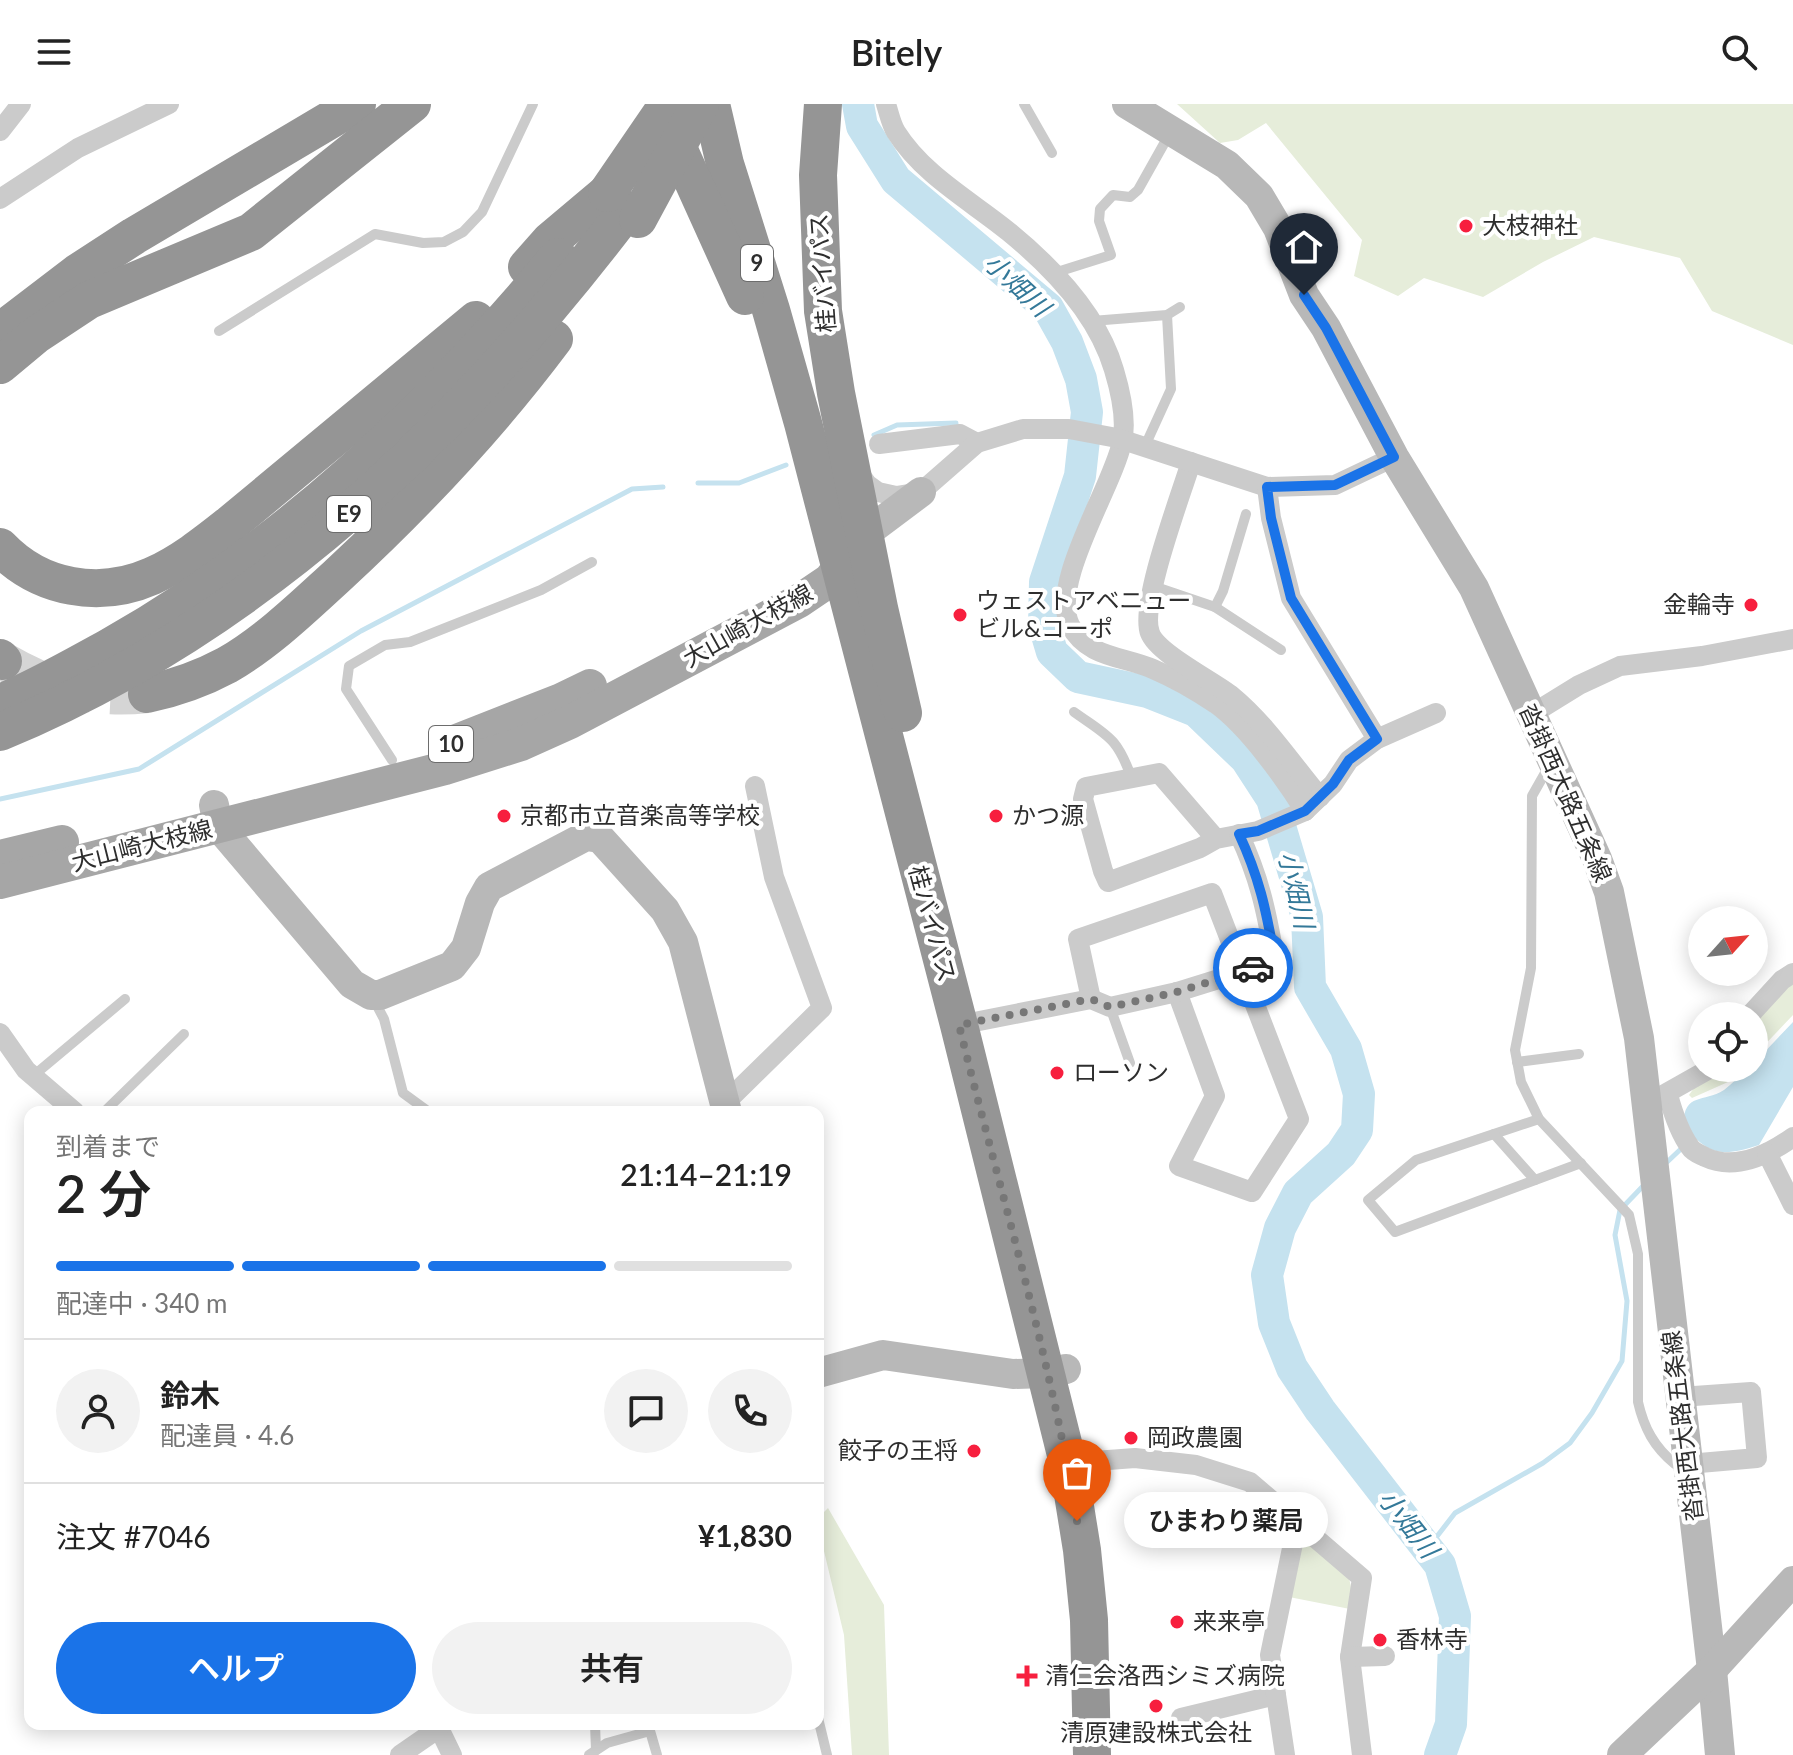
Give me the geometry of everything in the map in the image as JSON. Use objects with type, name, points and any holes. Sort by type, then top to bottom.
[{"type":"highway","points":[[0,365],[36,335],[208,163],[339,104]]},
{"type":"highway","points":[[0,332],[83,286],[357,104]]},
{"type":"highway","points":[[83,286],[251,232],[411,104]]},
{"type":"highway","points":[[649,104],[678,148],[819,404]]},
{"type":"highway","name":"E9","points":[[0,732],[95,687],[156,653],[294,560],[413,456],[523,340],[578,274],[624,207],[668,104]]},
{"type":"highway","points":[[147,694],[176,688],[229,664],[284,623],[374,542],[436,480],[500,408],[575,310],[624,207],[701,104]]},
{"type":"highway","name":"桂バイパス","points":[[711,104],[725,164],[763,282],[819,404],[865,453],[847,551],[1079,1461],[1109,1619],[1113,1755]]},
{"type":"highway","points":[[735,104],[749,175],[819,404]]},
{"type":"highway","points":[[795,104],[803,131],[810,298],[819,404],[847,551]]},
{"type":"highway","name":"桂バイパス","points":[[819,404],[823,311],[818,175],[823,104]]},
{"type":"highway","points":[[0,547],[31,573],[79,588],[104,589],[129,585],[174,564],[229,525],[467,328],[550,241],[624,207]]},
{"type":"highway","name":"E9","points":[[0,703],[143,629],[275,538],[392,437],[502,322],[624,207]]},
{"type":"highway","name":"桂バイパス","points":[[1079,1461],[1082,1550],[1089,1620],[1092,1755]]},
{"type":"main road","name":"沓掛西大路五条線","points":[[1127,104],[1227,165],[1259,196],[1278,228],[1304,295],[1326,328],[1394,457],[1474,588],[1597,859],[1609,892],[1639,1038],[1656,1099],[1680,1397],[1720,1755]]},
{"type":"main road","points":[[847,551],[921,492]]},
{"type":"main road","name":"大山崎大枝線","points":[[0,882],[488,731],[561,700],[790,585],[847,551]]},
{"type":"main road","name":"大山崎大枝線","points":[[0,857],[445,768],[521,744],[584,715],[799,601],[830,580],[847,551]]},
{"type":"main road","points":[[216,816],[352,984],[371,995],[388,993],[452,966],[466,948],[480,903],[489,887],[586,836],[600,838],[665,910],[683,942],[725,1106]]},
{"type":"main road","points":[[824,1371],[883,1355],[1013,1374],[1057,1371]]},
{"type":"main road","points":[[1622,1755],[1712,1670],[1793,1581]]},
{"type":"street","points":[[0,131],[21,104]]},
{"type":"street","points":[[0,199],[78,148],[169,104]]},
{"type":"street","points":[[886,104],[896,132],[930,171],[1011,234],[1053,273],[1092,321],[1115,372],[1121,403],[1120,439],[1103,496],[1085,530],[1073,570],[1066,598],[1069,623],[1087,647],[1150,668],[1218,706],[1251,739],[1307,808]]},
{"type":"street","points":[[977,443],[960,434],[865,453],[867,484],[878,492],[896,496],[921,492],[977,443],[1023,429],[1069,429],[1120,439],[1267,487],[1335,485],[1394,457]]},
{"type":"street","points":[[1191,462],[1153,586],[1147,617],[1150,635],[1161,647],[1232,696],[1257,721],[1307,808]]},
{"type":"street","points":[[1267,487],[1271,518],[1291,598],[1377,739]]},
{"type":"street","points":[[1532,714],[1579,685],[1620,666],[1702,656],[1793,639]]},
{"type":"street","points":[[1216,839],[1159,773],[1086,787],[1083,799],[1108,882],[1200,848],[1216,839],[1249,832],[1307,808],[1333,784],[1349,760],[1377,739],[1436,713]]},
{"type":"street","points":[[728,1106],[822,1008],[774,877],[755,786]]},
{"type":"street","points":[[969,1022],[1091,999],[1110,1007],[1177,992],[1267,964],[1274,955],[1249,832]]},
{"type":"street","points":[[1091,999],[1078,939],[1212,893],[1299,1119],[1252,1192],[1179,1166],[1215,1096],[1177,992]]},
{"type":"street","points":[[1762,1002],[1793,973]]},
{"type":"street","points":[[0,1033],[33,1076],[68,1106]]},
{"type":"street","points":[[1688,1081],[1656,1099],[1676,1122],[1691,1150],[1714,1161],[1748,1161],[1793,1137]]},
{"type":"street","points":[[1767,1153],[1793,1205]]},
{"type":"street","points":[[1680,1397],[1751,1392],[1757,1458],[1688,1464]]},
{"type":"street","points":[[1079,1461],[1135,1458],[1196,1465],[1250,1482],[1362,1578],[1350,1657],[1362,1755]]},
{"type":"street","points":[[1285,1755],[1270,1655],[1297,1524]]},
{"type":"street","points":[[1350,1657],[1385,1656]]},
{"type":"street","points":[[1181,1718],[1276,1695]]},
{"type":"street","points":[[400,1755],[433,1730]]},
{"type":"street","points":[[440,1730],[452,1755]]},
{"type":"lane","points":[[219,331],[375,234],[423,243],[444,242],[463,232],[482,212],[533,104]]},
{"type":"lane","points":[[1024,104],[1052,153]]},
{"type":"lane","points":[[1053,273],[1111,255],[1099,221],[1100,209],[1113,195],[1130,197],[1138,190],[1171,131]]},
{"type":"lane","points":[[1092,321],[1167,315],[1180,307]]},
{"type":"lane","points":[[1145,446],[1171,389],[1167,315]]},
{"type":"lane","points":[[1215,607],[1223,591],[1246,514]]},
{"type":"lane","points":[[392,760],[346,689],[349,666],[385,645],[425,637],[541,590],[592,562]]},
{"type":"lane","points":[[1153,586],[1215,607],[1281,650]]},
{"type":"lane","points":[[1074,712],[1114,740],[1122,750],[1132,779]]},
{"type":"lane","points":[[1552,761],[1532,796],[1531,968],[1515,1050],[1517,1062],[1521,1082],[1539,1119],[1629,1215],[1638,1254],[1638,1402],[1642,1419],[1654,1444],[1675,1464],[1688,1464]]},
{"type":"lane","points":[[371,995],[384,1019],[403,1093],[421,1106]]},
{"type":"lane","points":[[33,1076],[125,999]]},
{"type":"lane","points":[[1110,1007],[1130,1063]]},
{"type":"lane","points":[[110,1106],[184,1034]]},
{"type":"lane","points":[[1517,1062],[1579,1054]]},
{"type":"lane","points":[[1539,1119],[1416,1160],[1368,1200],[1395,1232],[1581,1163]]},
{"type":"lane","points":[[1494,1134],[1535,1180]]},
{"type":"lane","points":[[592,1753],[594,1730]]},
{"type":"lane","points":[[592,1753],[607,1743],[643,1730]]},
{"type":"lane","points":[[650,1730],[657,1755]]},
{"type":"lane","points":[[821,1730],[827,1755]]},
{"type":"green space","points":[[1177,104],[1793,104],[1793,345],[1712,311],[1680,258],[1594,237],[1483,297],[1424,278],[1398,296],[1354,276],[1362,240],[1266,123],[1238,140],[1220,143]]},
{"type":"green space","points":[[1793,981],[1793,1015],[1768,1041],[1768,1007]]},
{"type":"green space","points":[[1703,1082],[1728,1082],[1692,1098],[1689,1095]]},
{"type":"green space","points":[[828,1508],[884,1605],[889,1755],[852,1755],[844,1635],[824,1551],[824,1512]]},
{"type":"green space","points":[[1311,1545],[1344,1570],[1351,1585],[1350,1609],[1289,1597],[1298,1549]]},
{"type":"water","points":[[1793,1022],[1793,1087],[1759,1145],[1725,1152],[1708,1148],[1683,1124],[1687,1107],[1696,1100],[1724,1090],[1733,1082],[1768,1082],[1768,1048]]},
{"type":"waterway","name":"小畑川","points":[[858,104],[862,126],[896,180],[1048,308],[1067,342],[1081,379],[1087,412],[1080,476],[1045,582],[1044,625],[1052,652],[1078,677],[1148,692],[1196,711],[1246,759],[1272,799],[1307,917],[1310,987],[1346,1049],[1359,1094],[1357,1130],[1341,1154],[1298,1193],[1280,1228],[1267,1275],[1274,1323],[1292,1368],[1320,1410],[1440,1565],[1455,1616],[1451,1724],[1440,1755]]},
{"type":"waterway","points":[[874,435],[897,425],[956,423]]},
{"type":"waterway","points":[[698,483],[739,483],[786,465]]},
{"type":"waterway","points":[[0,799],[139,769],[361,631],[632,489],[663,487]]},
{"type":"waterway","points":[[1665,1164],[1684,1146]]},
{"type":"waterway","points":[[1428,1548],[1455,1513],[1543,1463],[1570,1443],[1592,1413],[1622,1361],[1627,1301],[1615,1235],[1620,1210],[1644,1185]]},
{"type":"tunnel","points":[[3,661],[37,678],[72,690],[109,695],[147,694]]},
{"type":"way so far","points":[[1077,1521],[1068,1463],[1047,1373],[959,1025],[1091,999],[1110,1007],[1177,992],[1253,968]]},
{"type":"place","name":"大枝神社","points":[[1466,226]]},
{"type":"place","name":"金輪寺","points":[[1751,605]]},
{"type":"place","name":"ウェストアベニュー ビル&コーポ","points":[[960,615]]},
{"type":"place","name":"京都市立音楽高等学校","points":[[504,816]]},
{"type":"place","name":"かつ源","points":[[996,816]]},
{"type":"place","name":"ローソン","points":[[1057,1073]]},
{"type":"place","name":"岡政農園","points":[[1131,1438]]},
{"type":"place","name":"餃子の王将","points":[[974,1451]]},
{"type":"place","name":"ひまわり薬局","points":[[1077,1521]]},
{"type":"place","name":"来来亭","points":[[1177,1622]]},
{"type":"place","name":"香林寺","points":[[1380,1640]]},
{"type":"place","name":"清仁会洛西シミズ病院","points":[[1027,1676]]},
{"type":"place","name":"清原建設株式会社","points":[[1156,1706]]},
{"type":"route","points":[[1253,968],[1267,964],[1274,955],[1256,869],[1239,834],[1258,831],[1305,811],[1333,784],[1349,760],[1377,739],[1291,598],[1271,518],[1267,487],[1335,485],[1394,457],[1326,328],[1304,295]]}]
